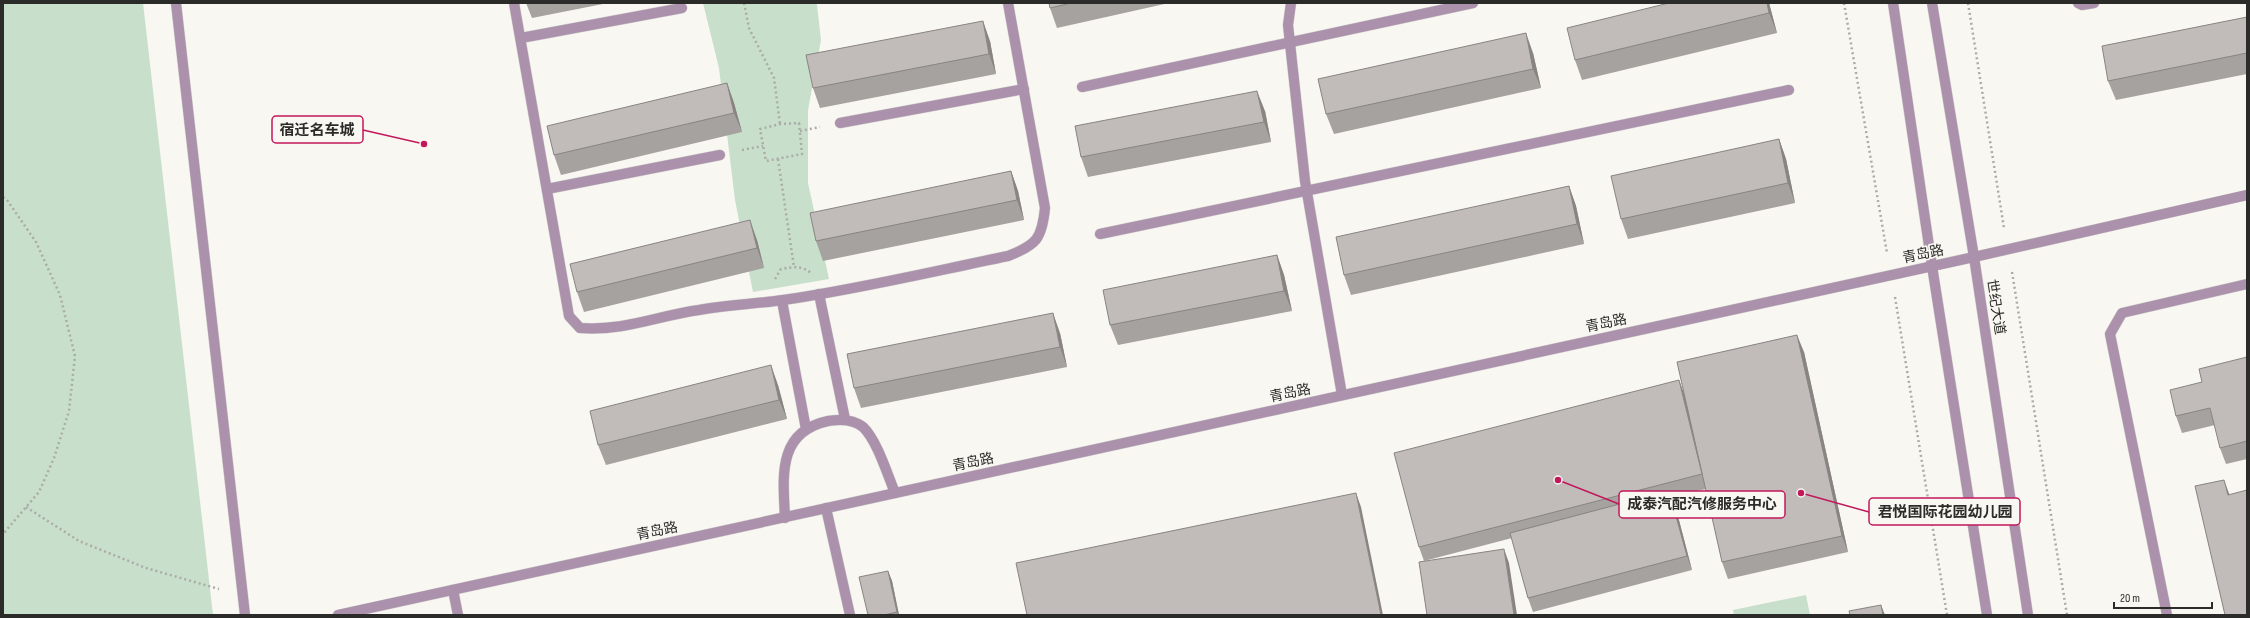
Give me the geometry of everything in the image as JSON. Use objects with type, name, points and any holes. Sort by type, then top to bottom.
[{"type":"street","points":[[176,3],[245,615]]},
{"type":"street","points":[[514,3],[569,316],[580,328],[621,328],[698,310],[782,301],[1008,256],[1021,251],[1033,243],[1041,234],[1045,208],[1008,3]]},
{"type":"street","points":[[1291,3],[1288,25],[1306,191],[1342,395]]},
{"type":"street","points":[[1082,87],[1473,3]]},
{"type":"street","points":[[1893,3],[1932,266],[1987,615]]},
{"type":"street","name":"世纪大道","points":[[1932,3],[1974,257],[2028,615]]},
{"type":"street","points":[[2078,3],[2082,5],[2094,3]]},
{"type":"street","points":[[521,38],[682,8]]},
{"type":"street","points":[[840,123],[1024,90]]},
{"type":"street","points":[[1100,234],[1789,90]]},
{"type":"street","points":[[547,189],[720,155]]},
{"type":"street","name":"青岛路","points":[[338,615],[2008,250],[2247,195]]},
{"type":"street","points":[[2167,615],[2110,334],[2122,313],[2247,284]]},
{"type":"street","points":[[819,294],[845,419]]},
{"type":"street","points":[[782,301],[806,429]]},
{"type":"street","points":[[784,518],[783,474],[794,438],[810,426],[845,419],[863,427],[870,438],[895,493]]},
{"type":"street","points":[[826,508],[850,615]]},
{"type":"street","points":[[453,590],[458,615]]},
{"type":"path","points":[[744,3],[749,28],[774,78],[780,124]]},
{"type":"path","points":[[1844,3],[1891,275],[1947,615]]},
{"type":"path","points":[[1968,3],[2067,615]]},
{"type":"path","points":[[799,123],[802,154],[766,161],[760,129],[780,124],[799,123]]},
{"type":"path","points":[[778,159],[794,267]]},
{"type":"path","points":[[3,197],[8,200],[39,249],[60,295],[75,356],[69,411],[39,492],[3,534]]},
{"type":"path","points":[[26,507],[79,541],[146,568],[243,596]]},
{"type":"green space","points":[[3,3],[143,3],[213,615],[3,615]]},
{"type":"green space","points":[[703,3],[816,3],[817,5],[821,40],[808,110],[808,183],[829,279],[753,292],[735,200],[719,68]]},
{"type":"green space","points":[[1806,595],[1810,615],[1734,615],[1733,610]]},
{"type":"building","points":[[1049,3],[1071,3],[1050,8]]},
{"type":"building","points":[[1669,3],[1767,3],[1769,13],[1575,60],[1567,28]]},
{"type":"building","points":[[2247,17],[2247,53],[2108,81],[2102,46]]},
{"type":"building","points":[[983,21],[989,54],[813,88],[806,55]]},
{"type":"building","points":[[1526,33],[1533,69],[1326,114],[1318,79]]},
{"type":"building","points":[[727,83],[734,113],[554,155],[547,126]]},
{"type":"building","points":[[1257,91],[1264,122],[1081,157],[1075,126]]},
{"type":"building","points":[[1779,139],[1788,183],[1621,219],[1611,176]]},
{"type":"building","points":[[1011,171],[1017,200],[816,241],[810,213]]},
{"type":"building","points":[[1569,186],[1577,224],[1344,275],[1336,237]]},
{"type":"building","points":[[750,220],[757,248],[577,292],[570,264]]},
{"type":"building","points":[[1277,255],[1284,291],[1110,325],[1103,290]]},
{"type":"building","points":[[1053,313],[1060,347],[854,388],[847,354]]},
{"type":"building","points":[[1797,335],[1842,536],[1722,562],[1677,362]]},
{"type":"building","points":[[2247,357],[2247,441],[2220,448],[2210,408],[2176,416],[2170,390],[2202,382],[2199,369]]},
{"type":"building","points":[[771,365],[779,400],[598,445],[590,411]]},
{"type":"building","points":[[1679,380],[1702,474],[1419,547],[1394,453]]},
{"type":"building","points":[[2224,480],[2228,495],[2247,490],[2247,615],[2225,615],[2195,486]]},
{"type":"building","points":[[1669,491],[1687,556],[1528,598],[1510,533]]},
{"type":"building","points":[[1356,493],[1381,615],[1027,615],[1016,563]]},
{"type":"building","points":[[1504,549],[1514,615],[1427,615],[1419,562]]},
{"type":"building","points":[[888,571],[897,612],[884,615],[868,615],[859,577]]},
{"type":"building","points":[[1881,605],[1883,615],[1850,615],[1849,611]]},
{"type":"place","name":"宿迁名车城","points":[[424,144]]},
{"type":"place","name":"成泰汽配汽修服务中心","points":[[1558,480]]},
{"type":"place","name":"君悦国际花园幼儿园","points":[[1801,493]]}]
